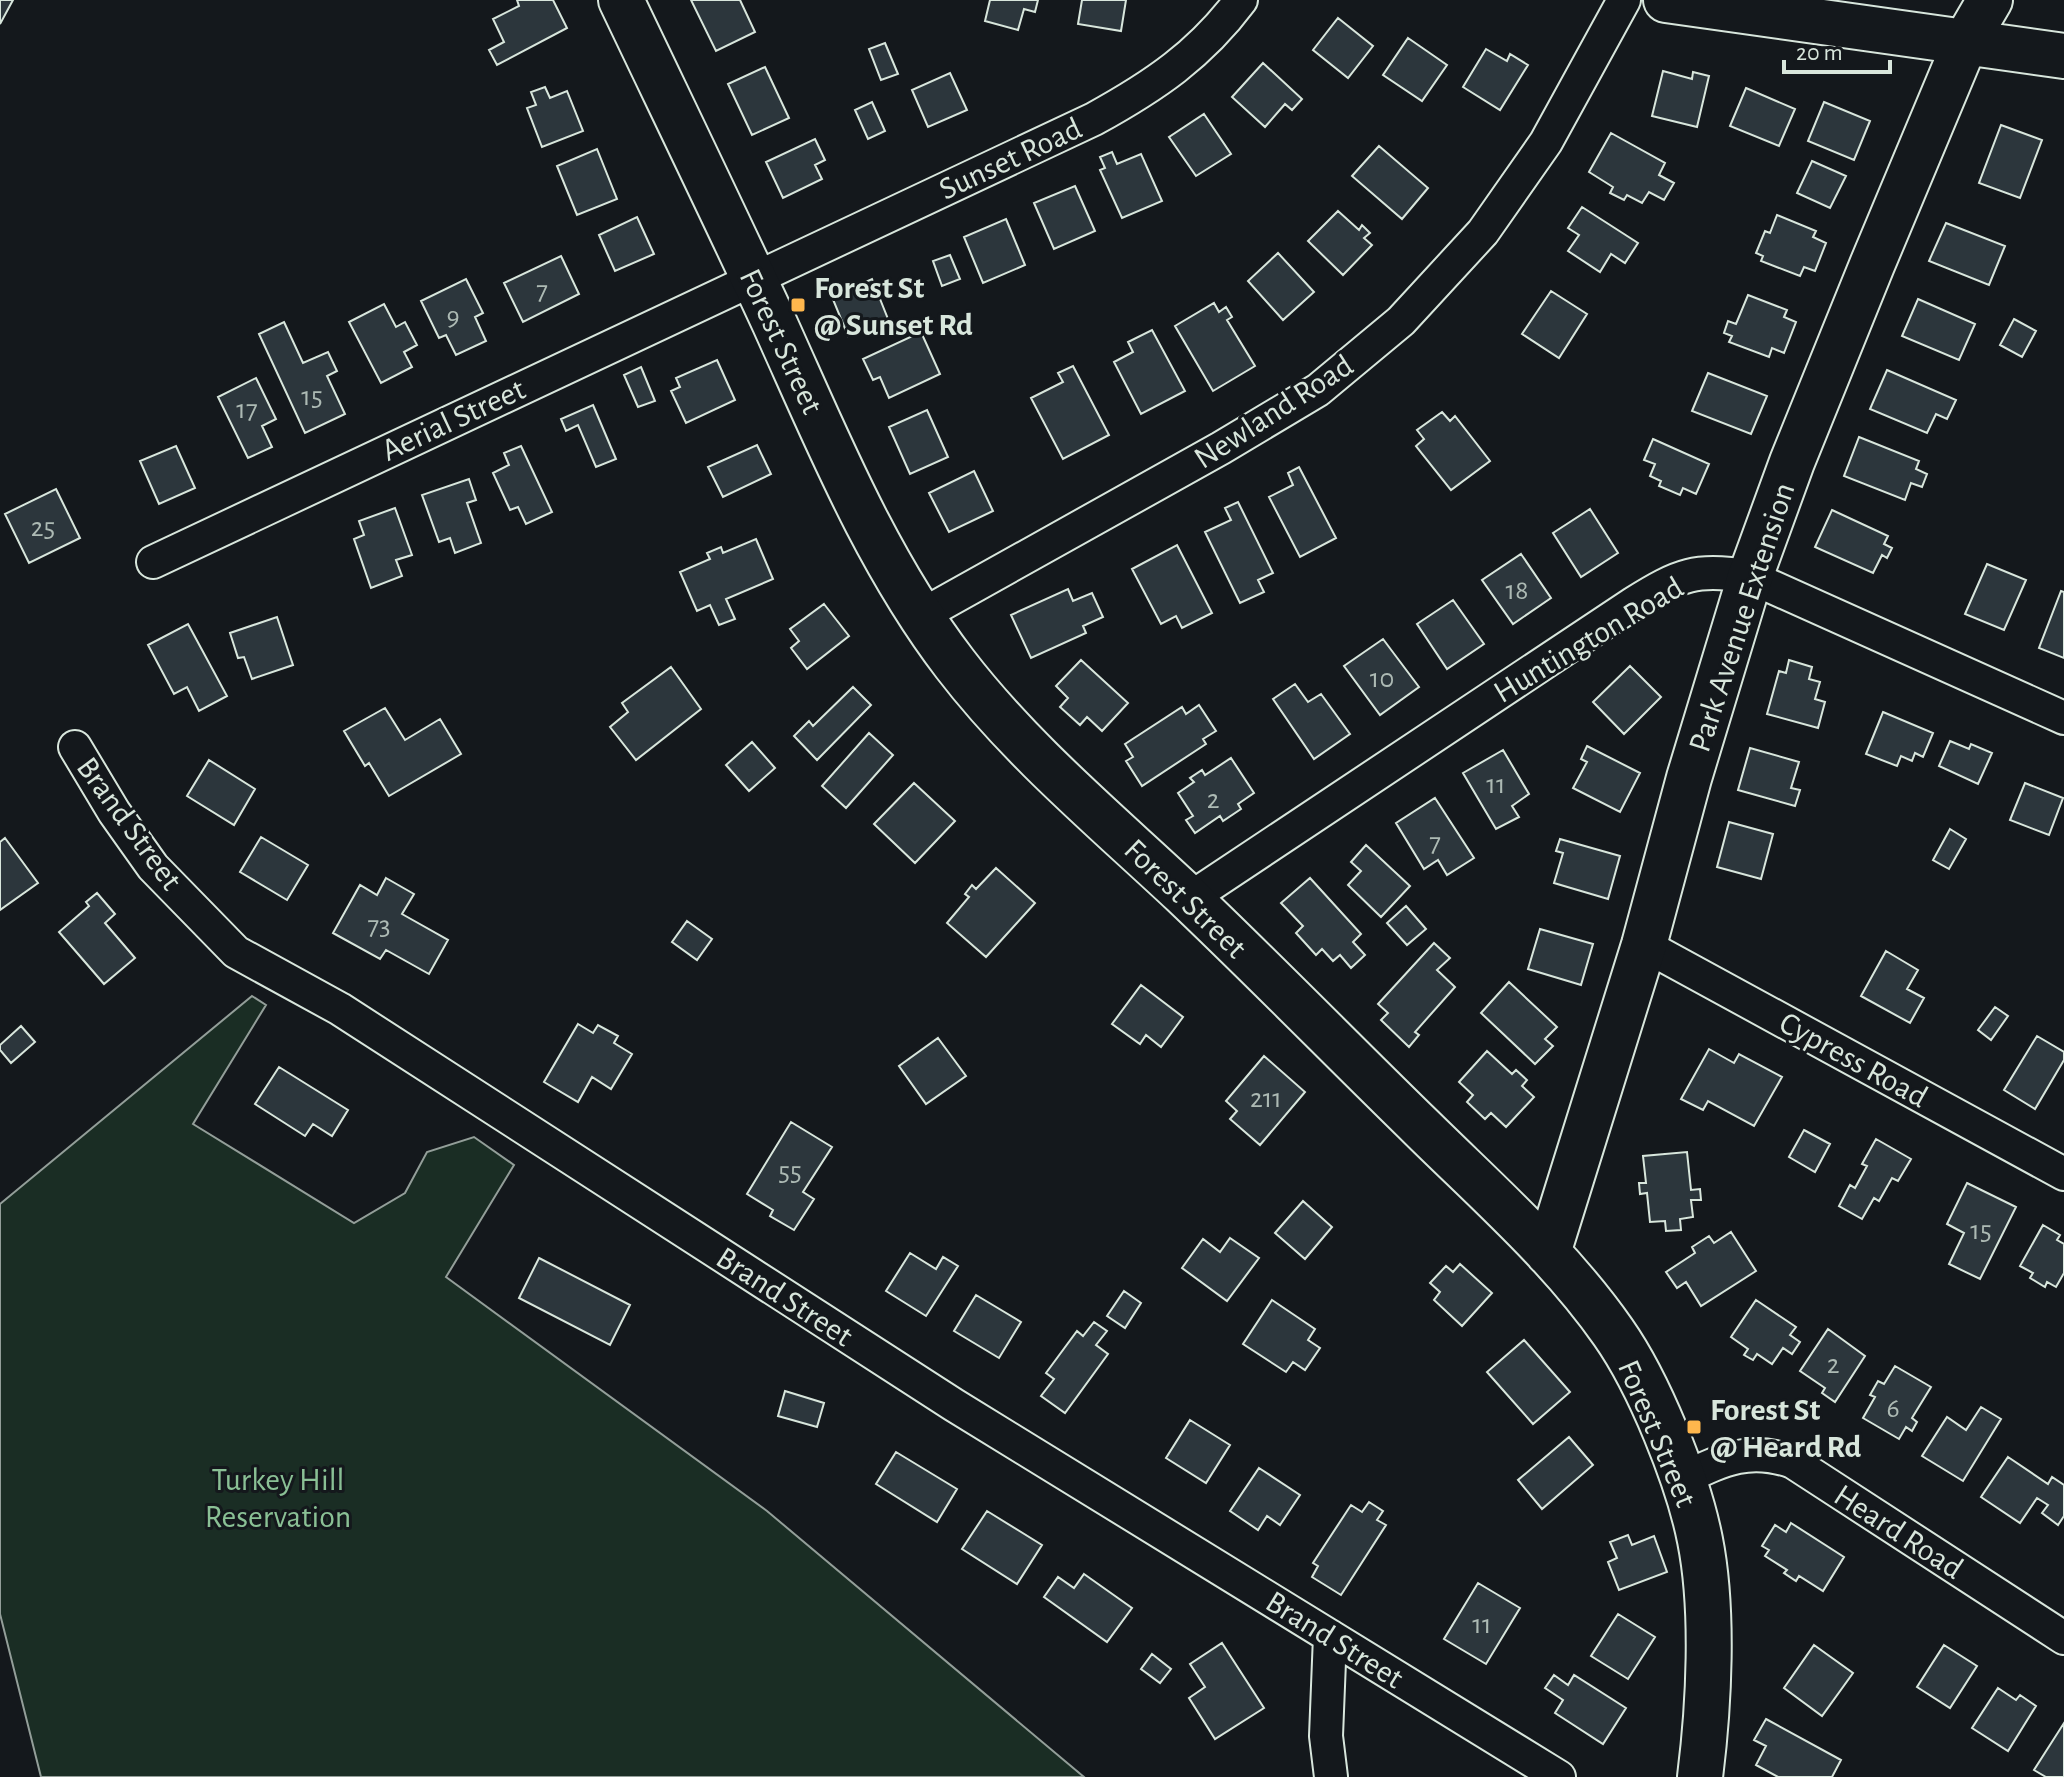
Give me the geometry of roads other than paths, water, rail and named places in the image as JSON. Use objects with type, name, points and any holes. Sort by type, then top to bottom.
[{"type":"main road","name":"Forest Street","points":[[621,0],[863,518],[955,664],[995,711],[1088,806],[1189,899],[1548,1253],[1614,1333],[1647,1392],[1682,1479],[1700,1540],[1707,1601],[1706,1730],[1700,1777]]},
{"type":"main road","points":[[1666,0],[2064,56]]},
{"type":"main road","name":"Park Avenue Extension","points":[[1548,1253],[1644,945],[1689,778],[1750,577],[1798,448],[1966,41],[1990,0]]},
{"type":"street","name":"Sunset Road","points":[[753,277],[1081,125],[1140,94],[1191,56],[1218,30],[1241,0]]},
{"type":"street","name":"Newland Road","points":[[922,615],[1306,398],[1401,321],[1483,232],[1546,142],[1624,0]]},
{"type":"street","name":"Aerial Street","points":[[153,562],[753,277]]},
{"type":"street","name":"Huntington Road","points":[[1189,899],[1658,588],[1686,575],[1719,571],[1750,577],[2064,718]]},
{"type":"street","name":"Brand Street","points":[[75,747],[114,812],[153,867],[236,952],[340,1009],[954,1405],[1559,1777]]},
{"type":"street","name":"Cypress Road","points":[[1644,945],[2064,1174]]},
{"type":"street","name":"Heard Road","points":[[1682,1479],[1740,1454],[1773,1455],[1793,1462],[2064,1638]]},
{"type":"street","points":[[1330,1636],[1326,1736],[1331,1777]]},
{"type":"place","name":"Forest St @ Sunset Rd","points":[[798,305]]},
{"type":"place","name":"Forest St @ Heard Rd","points":[[1694,1427]]},
{"type":"park label","name":"Turkey Hill Reservation","points":[[278,1498]]}]
